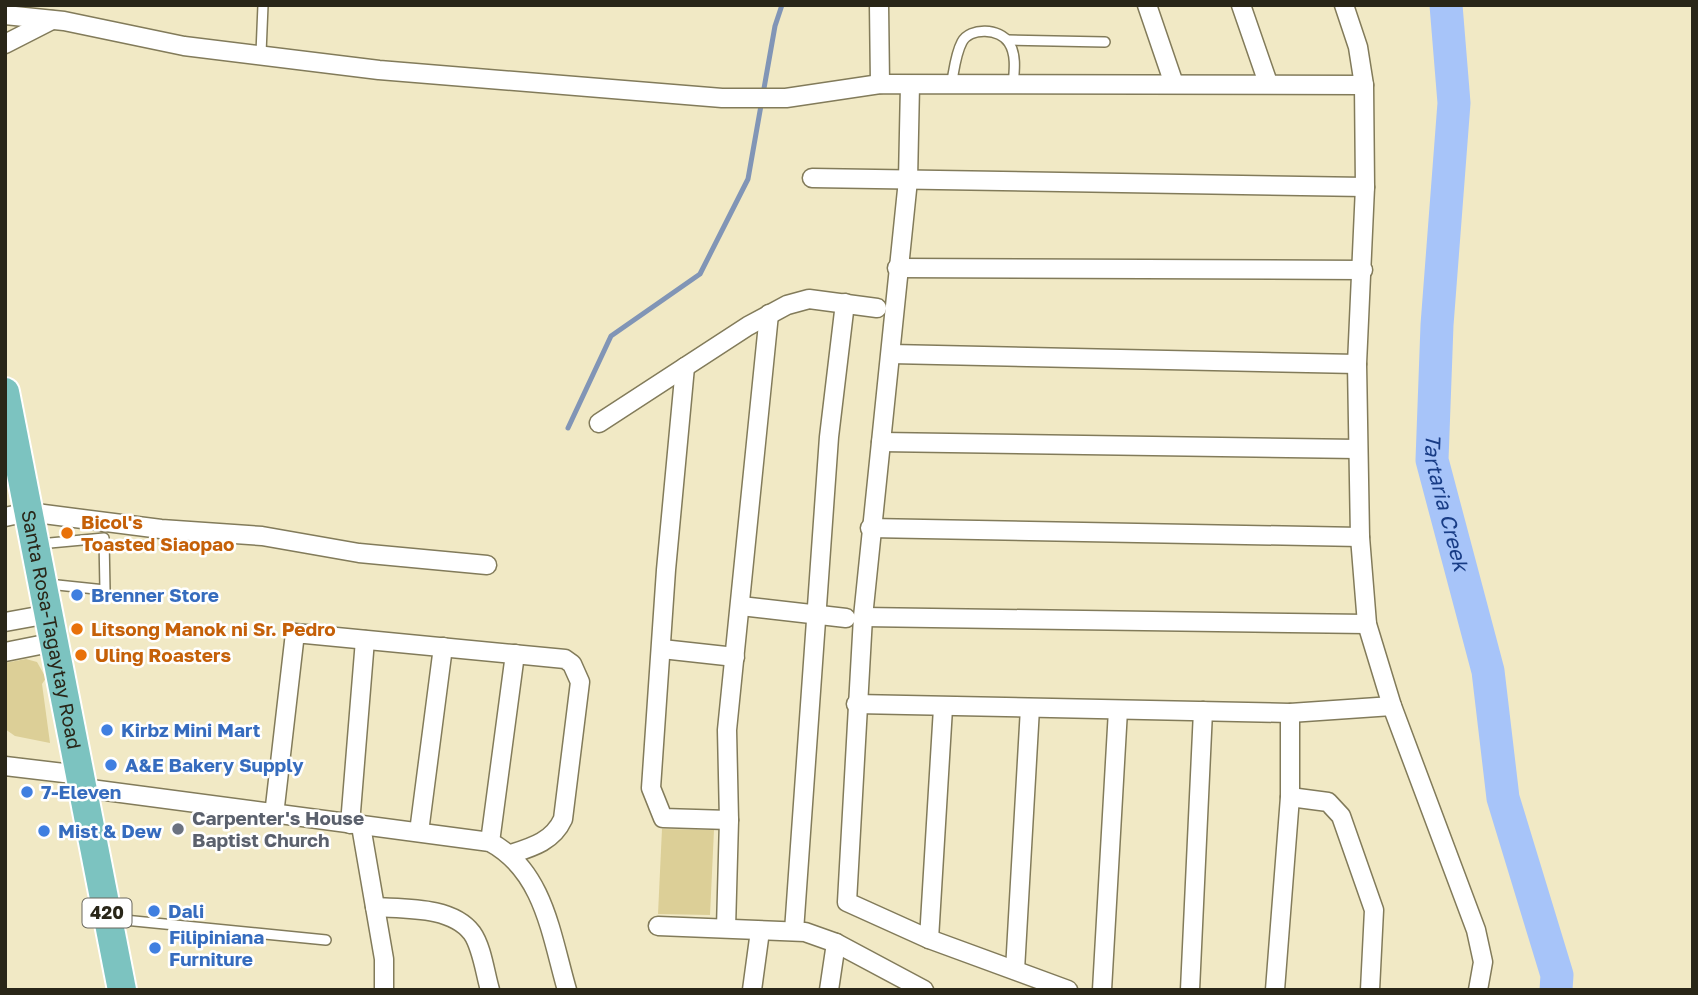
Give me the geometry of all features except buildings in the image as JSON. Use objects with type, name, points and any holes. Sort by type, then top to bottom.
[{"type":"main road","name":"Santa Rosa-Tagaytay Road","points":[[5,392],[17,514],[34,545],[43,583],[121,990]]},
{"type":"street","points":[[879,5],[880,84]]},
{"type":"street","points":[[1147,5],[1174,84]]},
{"type":"street","points":[[1241,5],[1268,83]]},
{"type":"street","points":[[1344,5],[1358,47],[1364,85],[1363,270],[1357,363],[1360,537],[1367,624],[1392,706],[1476,930],[1483,962],[1478,990]]},
{"type":"street","points":[[5,15],[52,20],[184,46],[261,53],[379,70],[722,98],[786,98],[880,84],[1364,85]]},
{"type":"street","points":[[5,44],[52,20]]},
{"type":"street","points":[[910,85],[908,180],[897,268],[891,354],[870,528],[854,618],[856,704],[847,902],[929,939],[1069,990]]},
{"type":"street","points":[[812,178],[1365,187]]},
{"type":"street","points":[[897,268],[1363,270]]},
{"type":"street","points":[[599,423],[769,314],[799,300],[877,308]]},
{"type":"street","points":[[794,931],[829,438],[845,303]]},
{"type":"street","points":[[726,928],[729,820],[727,730],[769,314]]},
{"type":"street","points":[[891,354],[1357,363]]},
{"type":"street","points":[[685,366],[653,729],[651,789],[663,818],[729,820]]},
{"type":"street","points":[[881,442],[1358,449]]},
{"type":"street","points":[[17,514],[262,536],[359,553],[487,565]]},
{"type":"street","points":[[870,528],[1360,537]]},
{"type":"street","points":[[741,606],[854,618],[1367,624]]},
{"type":"street","points":[[5,622],[49,614]]},
{"type":"street","points":[[274,815],[295,633],[565,659],[572,664],[580,682],[563,819],[558,831],[537,846],[511,853]]},
{"type":"street","points":[[365,640],[356,825],[384,959],[384,990]]},
{"type":"street","points":[[5,652],[55,642]]},
{"type":"street","points":[[419,832],[443,648]]},
{"type":"street","points":[[662,649],[735,657]]},
{"type":"street","points":[[489,842],[515,654]]},
{"type":"street","points":[[856,704],[943,708],[1290,713],[1392,706]]},
{"type":"street","points":[[929,939],[943,708]]},
{"type":"street","points":[[1015,970],[1030,708]]},
{"type":"street","points":[[1102,990],[1118,710]]},
{"type":"street","points":[[1190,990],[1203,711]]},
{"type":"street","points":[[1275,990],[1290,797],[1290,713]]},
{"type":"street","points":[[5,766],[274,815],[489,842],[511,853],[541,898],[567,990]]},
{"type":"street","points":[[1290,797],[1328,802],[1341,816],[1374,910],[1370,990]]},
{"type":"street","points":[[375,907],[446,915],[462,924],[472,934],[490,990]]},
{"type":"street","points":[[658,926],[794,931],[836,943],[905,984],[924,990]]},
{"type":"street","points":[[752,990],[760,931]]},
{"type":"street","points":[[829,990],[836,943]]},
{"type":"lane","points":[[261,53],[263,5]]},
{"type":"lane","points":[[951,86],[961,44],[967,35],[977,32],[999,34],[1008,40],[1105,42]]},
{"type":"lane","points":[[1008,40],[1013,57],[1013,86]]},
{"type":"lane","points":[[34,545],[104,538],[105,590],[43,583]]},
{"type":"lane","points":[[108,919],[326,940]]},
{"type":"shaded area","points":[[26,659],[37,662],[46,678],[42,684],[50,743],[15,736],[5,729],[5,663]]},
{"type":"shaded area","points":[[662,829],[714,830],[710,915],[658,914]]},
{"type":"waterway","points":[[568,428],[611,336],[700,274],[748,179],[775,26],[782,5]]},
{"type":"waterway","name":"Tartaria Creek","points":[[1446,5],[1454,103],[1437,325],[1432,460],[1488,671],[1503,798],[1557,975],[1556,990]]},
{"type":"place","name":"Bicol's Toasted Siaopao","points":[[67,533]]},
{"type":"place","name":"Brenner Store","points":[[77,595]]},
{"type":"place","name":"Litsong Manok ni Sr. Pedro","points":[[77,629]]},
{"type":"place","name":"Uling Roasters","points":[[81,655]]},
{"type":"place","name":"Kirbz Mini Mart","points":[[107,730]]},
{"type":"place","name":"A&E Bakery Supply","points":[[111,765]]},
{"type":"place","name":"7-Eleven","points":[[27,792]]},
{"type":"place","name":"Carpenter's House Baptist Church","points":[[178,829]]},
{"type":"place","name":"Mist & Dew","points":[[44,831]]},
{"type":"place","name":"Dali","points":[[154,911]]},
{"type":"place","name":"Filipiniana Furniture","points":[[155,948]]}]
